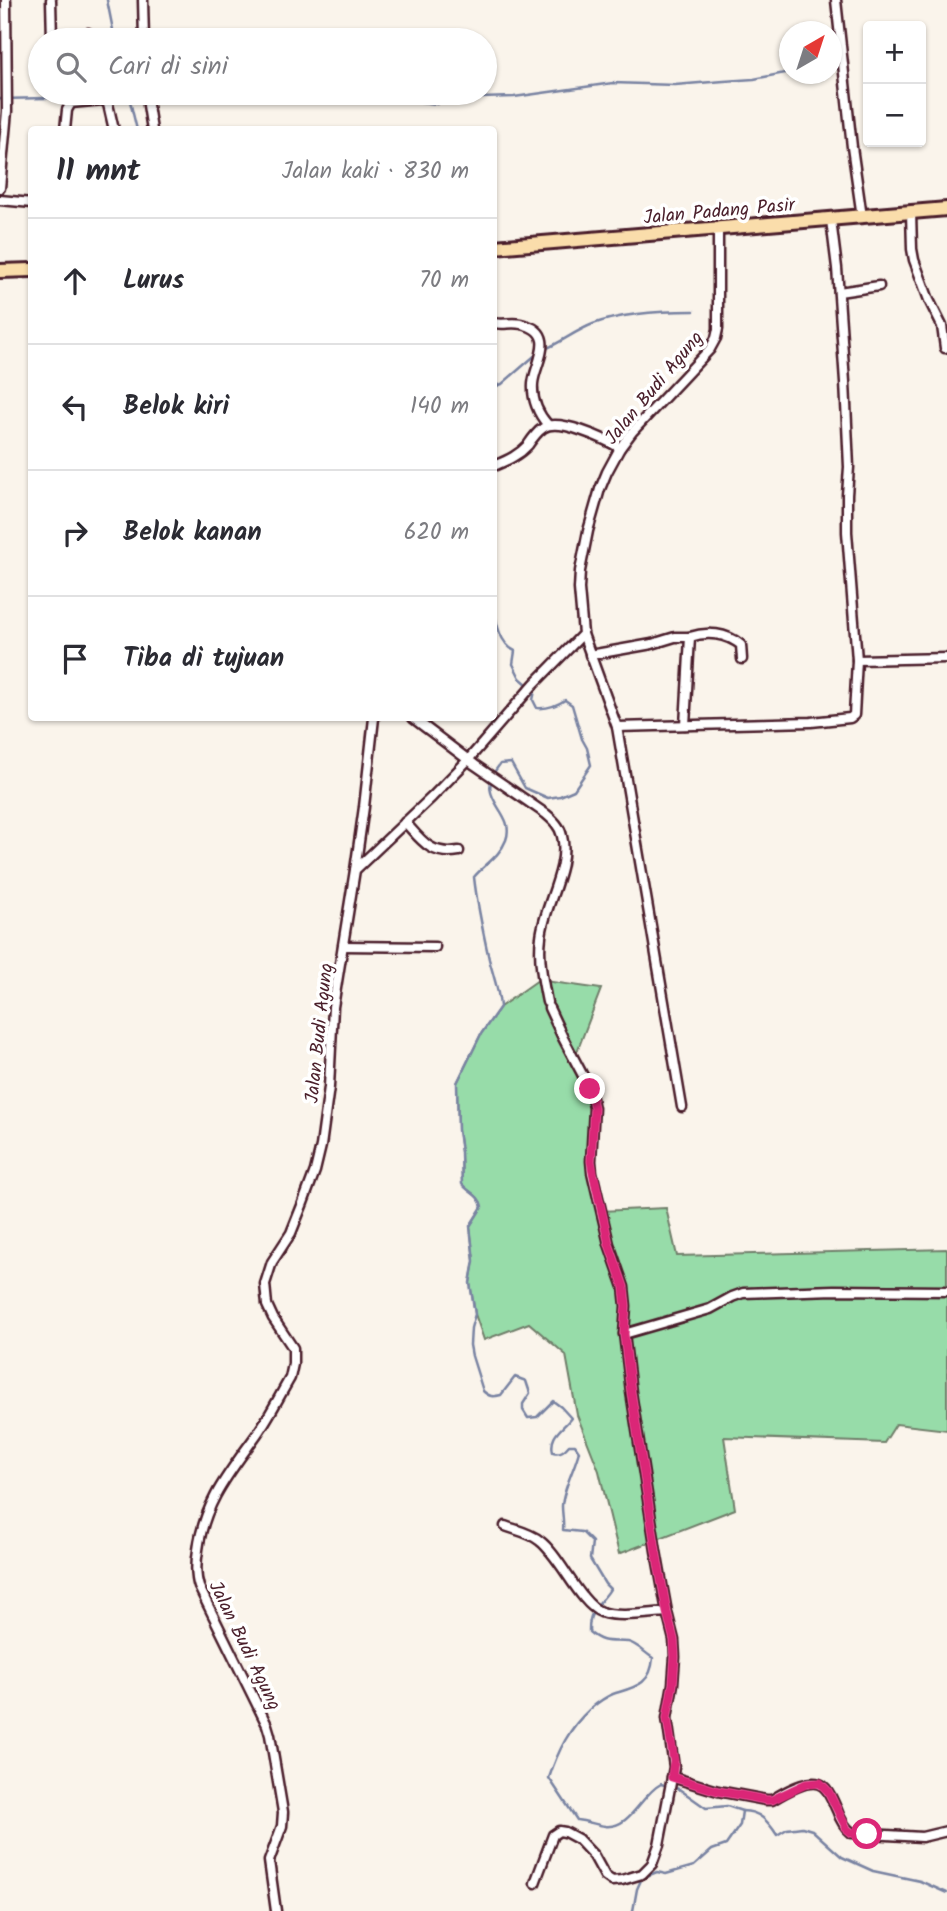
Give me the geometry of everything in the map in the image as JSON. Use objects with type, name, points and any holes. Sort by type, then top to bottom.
[{"type":"highway","name":"Jalan Padang Pasir","points":[[497,247],[947,209]]},
{"type":"highway","points":[[0,271],[28,270]]},
{"type":"street","points":[[0,188],[7,97],[6,0]]},
{"type":"street","points":[[51,0],[52,28]]},
{"type":"street","points":[[143,0],[144,28]]},
{"type":"street","points":[[836,0],[862,217]]},
{"type":"street","points":[[65,126],[70,105]]},
{"type":"street","points":[[108,105],[113,126]]},
{"type":"street","points":[[148,105],[151,126]]},
{"type":"street","points":[[0,200],[28,203]]},
{"type":"street","points":[[911,212],[914,260],[929,300],[945,326],[944,348]]},
{"type":"street","points":[[617,727],[811,722],[851,718],[855,709],[856,660],[847,532],[849,467],[839,292],[831,220]]},
{"type":"street","name":"Jalan Budi Agung","points":[[682,1107],[617,727],[583,635],[579,589],[580,571],[600,489],[620,448],[713,344],[718,328],[718,229]]},
{"type":"street","points":[[839,292],[879,286]]},
{"type":"street","points":[[497,323],[520,324],[530,327],[540,335],[542,350],[534,376],[533,393],[539,412],[548,425]]},
{"type":"street","points":[[497,465],[520,453],[540,430],[548,425],[594,434],[620,448]]},
{"type":"street","points":[[590,655],[706,632],[736,640],[741,645],[742,659]]},
{"type":"street","points":[[355,870],[468,760],[534,684],[583,635]]},
{"type":"street","points":[[685,724],[690,637]]},
{"type":"street","points":[[856,660],[947,658]]},
{"type":"street","name":"Jalan Budi Agung","points":[[276,1911],[269,1861],[282,1826],[283,1812],[271,1740],[267,1725],[199,1587],[196,1572],[197,1553],[200,1533],[219,1487],[258,1432],[292,1371],[293,1348],[267,1305],[265,1284],[272,1262],[291,1233],[315,1171],[326,1115],[333,1007],[364,807],[374,721]]},
{"type":"street","points":[[416,721],[553,820],[562,836],[560,871],[545,914],[540,939],[541,966],[548,1005],[590,1089],[594,1108],[591,1161],[609,1244],[624,1287],[624,1334],[631,1392],[667,1612],[674,1640],[673,1684],[667,1718],[674,1761],[662,1833],[655,1856],[646,1871],[612,1881],[605,1876],[594,1856],[578,1839],[559,1831],[553,1835],[535,1883]]},
{"type":"street","points":[[405,822],[428,847],[444,852],[459,851]]},
{"type":"street","points":[[343,946],[435,947]]},
{"type":"street","points":[[624,1334],[710,1309],[743,1293],[834,1290],[947,1291]]},
{"type":"street","points":[[505,1526],[539,1540],[548,1548],[596,1609],[620,1614],[667,1612]]},
{"type":"street","points":[[672,1780],[766,1800],[772,1800],[806,1784],[820,1783],[828,1791],[845,1827],[852,1833],[922,1838],[947,1831]]},
{"type":"green space","points":[[538,980],[601,989],[575,1057],[596,1100],[587,1149],[600,1211],[666,1208],[677,1256],[947,1249],[947,1430],[896,1424],[884,1443],[724,1437],[735,1509],[619,1554],[599,1471],[577,1415],[566,1355],[529,1323],[484,1340],[475,1314],[470,1283],[474,1261],[470,1226],[482,1207],[477,1197],[462,1184],[457,1083],[481,1034],[500,1007]]},
{"type":"waterway","points":[[107,0],[113,28]]},
{"type":"waterway","points":[[497,97],[613,83],[675,85],[754,79],[779,74]]},
{"type":"waterway","points":[[0,99],[28,98]]},
{"type":"waterway","points":[[131,105],[136,126]]},
{"type":"waterway","points":[[545,349],[605,320],[643,313],[694,311]]},
{"type":"waterway","points":[[497,386],[539,352]]},
{"type":"waterway","points":[[497,621],[502,638],[515,651],[513,664],[520,678],[535,691],[533,700],[537,708],[552,707],[565,700],[572,705],[591,765],[574,790],[548,798],[525,788],[511,763],[500,764],[492,776],[492,796],[508,830],[506,840],[496,856],[474,877],[482,929],[500,1007],[481,1034],[457,1083],[462,1184],[477,1197],[482,1207],[470,1226],[474,1261],[470,1283],[475,1314],[470,1345],[485,1393],[491,1396],[501,1395],[515,1377],[526,1381],[530,1393],[523,1404],[528,1418],[537,1417],[553,1401],[571,1418],[557,1433],[552,1446],[555,1453],[562,1452],[569,1445],[575,1445],[579,1451],[563,1499],[563,1530],[582,1532],[592,1542],[590,1559],[610,1589],[594,1610],[589,1632],[604,1640],[631,1643],[653,1658],[649,1674],[640,1684],[607,1697],[592,1707],[576,1724],[565,1740],[549,1778],[577,1820],[602,1825],[622,1822],[661,1784],[679,1789],[706,1808],[727,1806],[742,1811]]},
{"type":"waterway","points":[[633,1911],[642,1878],[657,1872],[666,1874],[694,1866],[712,1850],[726,1845],[740,1825],[742,1811],[762,1818],[777,1835],[787,1829],[802,1827],[812,1830],[842,1857],[873,1871],[920,1881],[947,1893]]},
{"type":"route","points":[[590,1089],[594,1108],[591,1161],[609,1244],[624,1287],[624,1334],[631,1392],[656,1551],[674,1640],[673,1684],[667,1718],[674,1761],[672,1777],[718,1791],[766,1800],[772,1800],[806,1784],[820,1783],[828,1791],[845,1827],[852,1833],[867,1834]]}]
